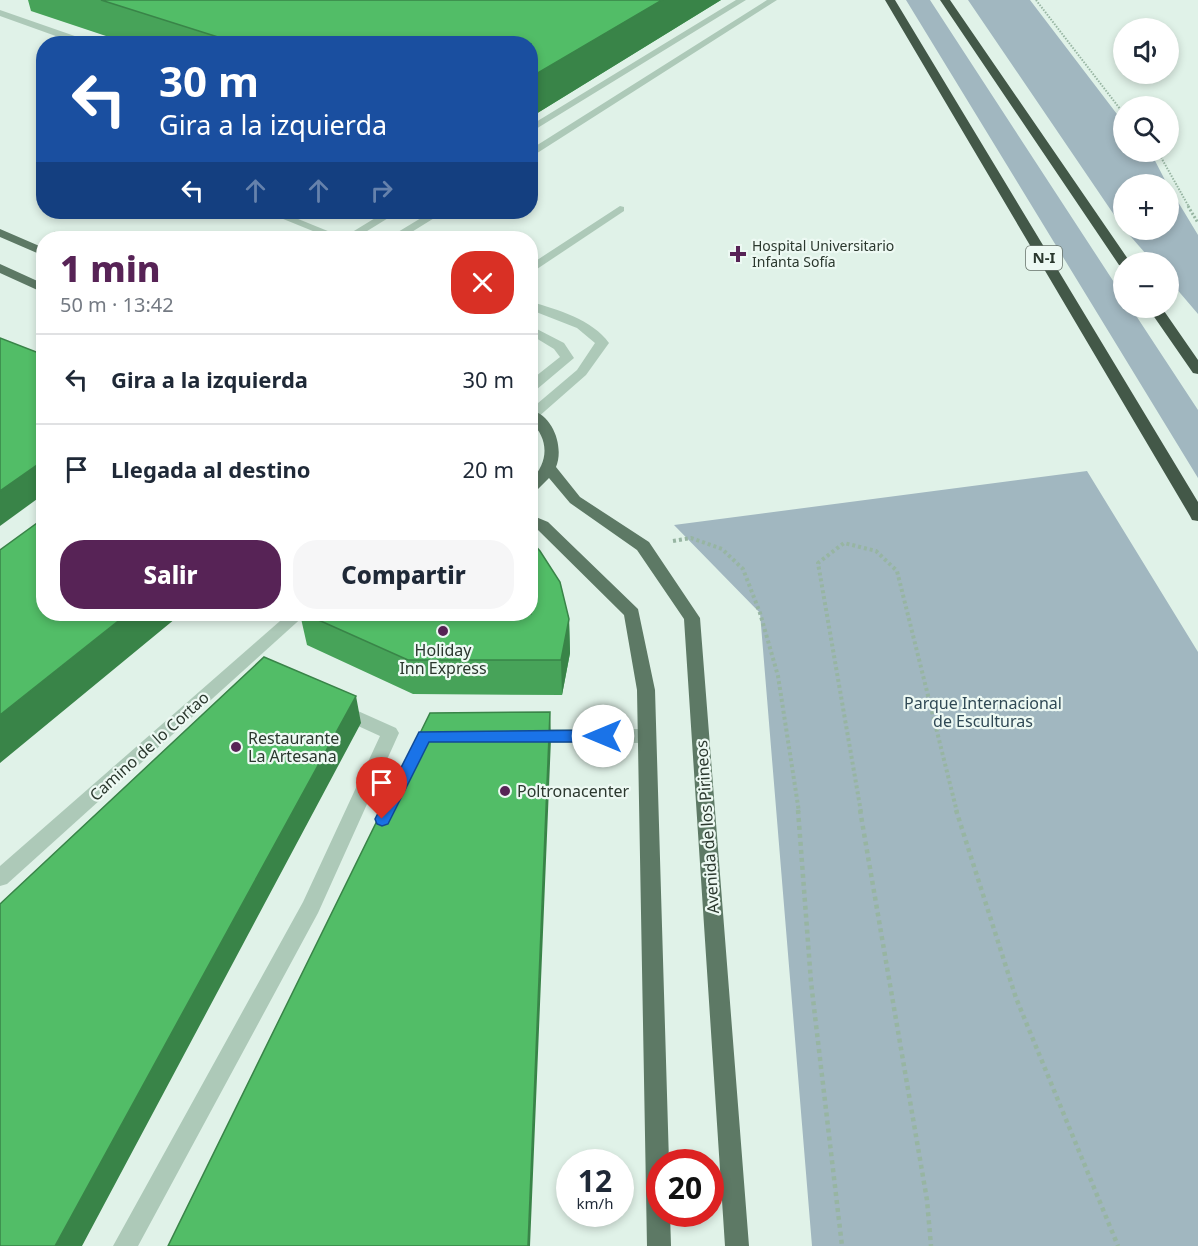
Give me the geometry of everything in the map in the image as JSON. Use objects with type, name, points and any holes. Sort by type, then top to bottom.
[{"type":"highway","name":"N-I","points":[[890,0],[1198,516]]},
{"type":"highway","points":[[945,0],[1117,252]]},
{"type":"highway","points":[[1162,318],[1198,370]]},
{"type":"main road","points":[[0,233],[36,249]]},
{"type":"main road","points":[[0,268],[36,285]]},
{"type":"main road","points":[[538,421],[550,434],[554,452],[549,469],[538,481]]},
{"type":"main road","name":"Avenida de los Pirineos","points":[[549,469],[575,500],[643,546],[692,618],[737,1246]]},
{"type":"main road","points":[[538,524],[632,613],[646,690],[659,1246]]},
{"type":"street","points":[[538,125],[742,0]]},
{"type":"street","points":[[538,150],[773,0]]},
{"type":"street","points":[[0,13],[66,36]]},
{"type":"street","points":[[538,264],[620,209]]},
{"type":"street","points":[[290,219],[320,231]]},
{"type":"street","points":[[360,231],[380,219]]},
{"type":"street","points":[[406,231],[426,219]]},
{"type":"street","points":[[538,309],[586,328],[600,338],[602,343],[589,365],[538,410]]},
{"type":"street","points":[[538,334],[559,346],[567,358],[538,381]]},
{"type":"street","name":"Camino de lo Cortao","points":[[0,878],[290,621]]},
{"type":"street","points":[[242,663],[263,673]]},
{"type":"street","points":[[125,1246],[311,907],[390,734],[327,703]]},
{"type":"street","points":[[507,736],[647,736]]},
{"type":"path","points":[[1036,0],[1113,100]]},
{"type":"path","points":[[1164,162],[1198,223]]},
{"type":"path","points":[[643,546],[691,538],[722,549],[743,569],[778,676],[797,790],[811,982],[842,1246]]},
{"type":"path","points":[[932,1246],[927,1200],[818,563],[844,543],[876,551],[897,571],[955,806],[1016,998],[1118,1246]]},
{"type":"green space","points":[[906,0],[930,0],[1113,281],[1113,318],[1138,318],[1198,410],[1198,478]]},
{"type":"green space","points":[[968,0],[1030,0],[1113,109],[1113,162],[1156,162],[1162,174],[1113,174],[1113,213]]},
{"type":"green space","points":[[1179,204],[1198,235],[1198,314],[1179,292],[1179,252],[1144,252],[1134,240],[1179,240]]},
{"type":"green space","name":"Parque Internacional de Esculturas","points":[[1087,471],[1198,652],[1198,1246],[812,1246],[760,613],[674,525]]},
{"type":"building","points":[[101,0],[662,0],[538,73],[538,36],[215,36]]},
{"type":"building","points":[[0,338],[36,352],[36,466],[0,491]]},
{"type":"building","points":[[36,524],[36,621],[118,621],[0,715],[0,550]]},
{"type":"building","points":[[538,549],[540,551],[560,582],[569,619],[561,660],[408,660],[321,621],[538,621]]},
{"type":"building","points":[[264,657],[356,696],[55,1246],[0,1246],[0,904]]},
{"type":"building","points":[[550,712],[528,1246],[168,1246],[430,713]]},
{"type":"place","name":"Hospital Universitario Infanta Sofía","points":[[738,254]]},
{"type":"place","name":"Holiday Inn Express","points":[[443,631]]},
{"type":"place","name":"Restaurante La Artesana","points":[[236,747]]},
{"type":"place","name":"Poltronacenter","points":[[505,791]]},
{"type":"route","points":[[382,819],[425,736],[603,736]]}]
